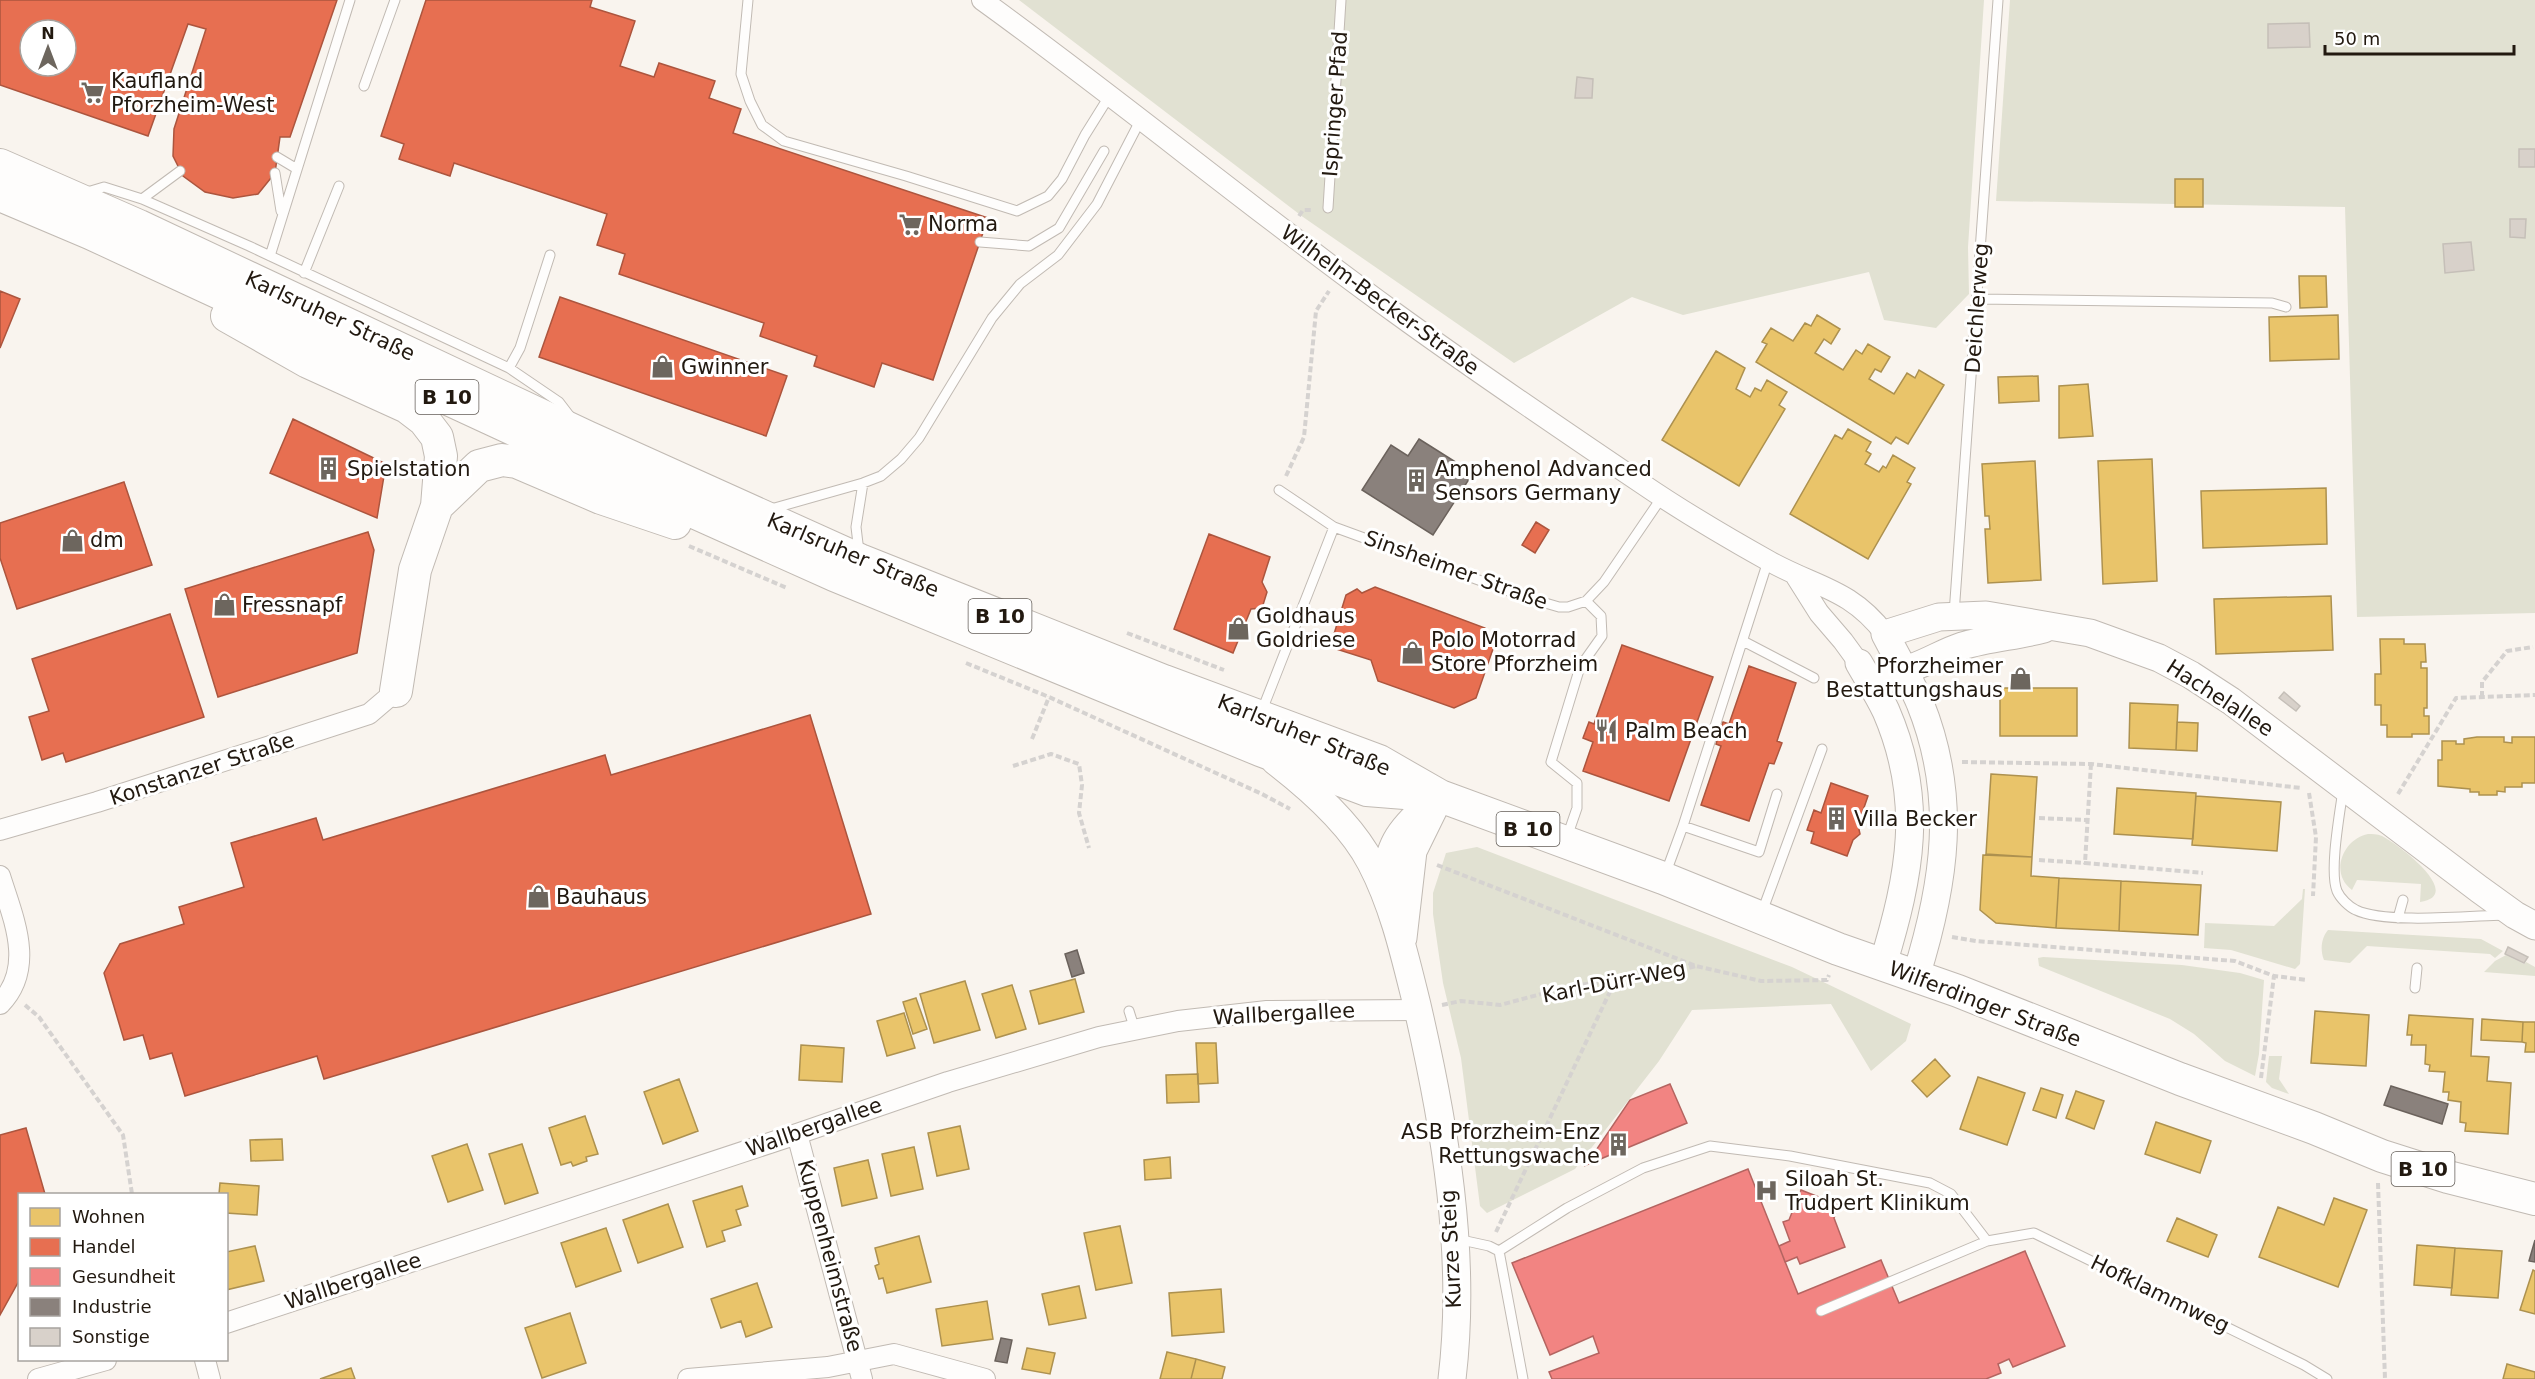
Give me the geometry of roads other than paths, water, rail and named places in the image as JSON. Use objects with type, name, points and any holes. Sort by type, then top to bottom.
[{"type":"main road","name":"Karlsruher Straße","points":[[0,165],[72,196],[587,437],[860,560],[1075,646],[1379,761],[1440,796]]},
{"type":"main road","name":"Karlsruher Straße","points":[[0,195],[90,233],[804,562],[1260,750],[1367,790],[1440,796]]},
{"type":"main road","points":[[90,233],[116,251],[308,362],[407,407],[424,420],[437,437],[441,456],[437,506],[420,548],[415,570],[396,691]]},
{"type":"main road","points":[[437,506],[479,466],[502,460],[517,462],[612,502],[804,562]]},
{"type":"main road","name":"Wilferdinger Straße","points":[[1440,796],[1663,878],[1838,949],[1916,976],[2382,1156],[2448,1177],[2535,1199]]},
{"type":"street","name":"Wilhelm-Becker-Straße","points":[[982,0],[1110,95],[1341,273],[1485,376],[1662,497],[1768,561],[1795,575],[1823,584],[1851,600],[1885,634],[1920,704],[1937,762],[1944,808],[1944,842],[1940,882],[1930,931],[1916,976]]},
{"type":"street","points":[[1795,575],[1819,613],[1844,641],[1859,663],[1885,709],[1907,787],[1910,824],[1909,860],[1896,921],[1883,964]]},
{"type":"street","name":"Hachelallee","points":[[1885,634],[1939,618],[1986,615],[2048,628],[2090,633],[2159,658],[2192,675],[2284,740],[2343,793],[2378,813],[2525,920]]},
{"type":"street","name":"Hachelallee","points":[[1905,672],[1939,654],[1964,646],[2048,628]]},
{"type":"street","points":[[1859,663],[1885,634]]},
{"type":"street","points":[[1859,663],[1881,671],[1905,672]]},
{"type":"street","name":"Konstanzer Straße","points":[[0,830],[97,802],[369,714],[396,691]]},
{"type":"street","name":"Kurze Steig","points":[[1260,750],[1303,782],[1348,828],[1371,862],[1402,944],[1418,1010],[1439,1118],[1454,1238],[1456,1286],[1452,1379]]},
{"type":"street","points":[[1382,887],[1395,839],[1412,818],[1440,796]]},
{"type":"street","name":"Kurze Steig","points":[[1402,944],[1413,851],[1440,796]]},
{"type":"street","points":[[0,876],[20,948],[20,969],[5,999]]},
{"type":"street","name":"Wallbergallee","points":[[228,1322],[948,1082],[1099,1038],[1132,1020],[1178,1021],[1267,1011],[1418,1010]]},
{"type":"street","name":"Kuppenheimstraße","points":[[797,1134],[860,1370]]},
{"type":"street","points":[[688,1379],[828,1367],[860,1370],[894,1354],[985,1379]]},
{"type":"street","points":[[38,1379],[99,1361]]},
{"type":"street","points":[[206,1361],[210,1379]]},
{"type":"lane","points":[[270,256],[350,0]]},
{"type":"lane","points":[[364,86],[395,0]]},
{"type":"lane","points":[[748,0],[741,74],[762,125],[784,141],[1017,211],[1048,196],[1062,179],[1085,135],[1110,95]]},
{"type":"lane","name":"Ispringer Pfad","points":[[1328,208],[1341,0]]},
{"type":"lane","name":"Deichlerweg","points":[[1954,616],[1998,0]]},
{"type":"lane","points":[[754,513],[801,502],[863,483],[881,476],[901,459],[919,438],[992,318],[1020,284],[1058,255],[1096,204],[1141,119]]},
{"type":"lane","points":[[980,242],[1029,246],[1059,228],[1104,150]]},
{"type":"lane","points":[[277,157],[297,169]]},
{"type":"lane","points":[[142,199],[180,171]]},
{"type":"lane","points":[[275,173],[282,213]]},
{"type":"lane","points":[[304,273],[339,186]]},
{"type":"lane","points":[[72,196],[104,187],[142,199],[270,256],[509,368],[559,402],[587,437]]},
{"type":"lane","points":[[509,368],[520,348],[550,255]]},
{"type":"lane","points":[[1978,299],[2272,303],[2286,307]]},
{"type":"lane","points":[[860,560],[856,527],[863,483]]},
{"type":"lane","name":"Sinsheimer Straße","points":[[1279,490],[1334,527],[1558,607],[1578,605],[1586,601]]},
{"type":"lane","points":[[1565,843],[1576,808],[1576,783],[1551,762],[1580,667],[1602,636],[1601,616],[1586,601],[1604,582],[1662,497]]},
{"type":"lane","points":[[1260,716],[1334,527]]},
{"type":"lane","points":[[1663,878],[1683,826],[1768,561]]},
{"type":"lane","points":[[1743,641],[1814,678]]},
{"type":"lane","points":[[1760,917],[1822,749]]},
{"type":"lane","name":"Hachelallee","points":[[2343,793],[2334,856],[2337,891],[2350,907],[2357,911],[2398,918],[2525,920]]},
{"type":"lane","points":[[1683,826],[1759,852],[1777,794]]},
{"type":"lane","points":[[2398,918],[2403,900]]},
{"type":"lane","points":[[2415,988],[2417,968]]},
{"type":"lane","points":[[1499,1251],[1567,1208],[1643,1168],[1710,1146],[1790,1156],[1930,1183],[1951,1194],[1987,1241]]},
{"type":"lane","name":"Hofklammweg","points":[[1821,1311],[1987,1241],[2034,1233],[2304,1365],[2327,1379]]},
{"type":"lane","points":[[1454,1238],[1489,1246],[1499,1251]]},
{"type":"lane","points":[[1499,1251],[1523,1379]]},
{"type":"place","name":"Kaufland Pforzheim-West","points":[[93,93]]},
{"type":"place","name":"Norma","points":[[910,224]]},
{"type":"place","name":"Gwinner","points":[[663,367]]},
{"type":"place","name":"Spielstation","points":[[329,469]]},
{"type":"place","name":"Amphenol Advanced Sensors Germany","points":[[1417,481]]},
{"type":"place","name":"dm","points":[[72,540]]},
{"type":"place","name":"Fressnapf","points":[[224,605]]},
{"type":"place","name":"Goldhaus Goldriese","points":[[1238,628]]},
{"type":"place","name":"Polo Motorrad Store Pforzheim","points":[[1413,652]]},
{"type":"place","name":"Pforzheimer Bestattungshaus","points":[[2021,678]]},
{"type":"place","name":"Palm Beach","points":[[1607,731]]},
{"type":"place","name":"Villa Becker","points":[[1836,819]]},
{"type":"place","name":"Bauhaus","points":[[538,897]]},
{"type":"place","name":"ASB Pforzheim-Enz Rettungswache","points":[[1618,1144]]},
{"type":"place","name":"Siloah St. Trudpert Klinikum","points":[[1767,1191]]}]
